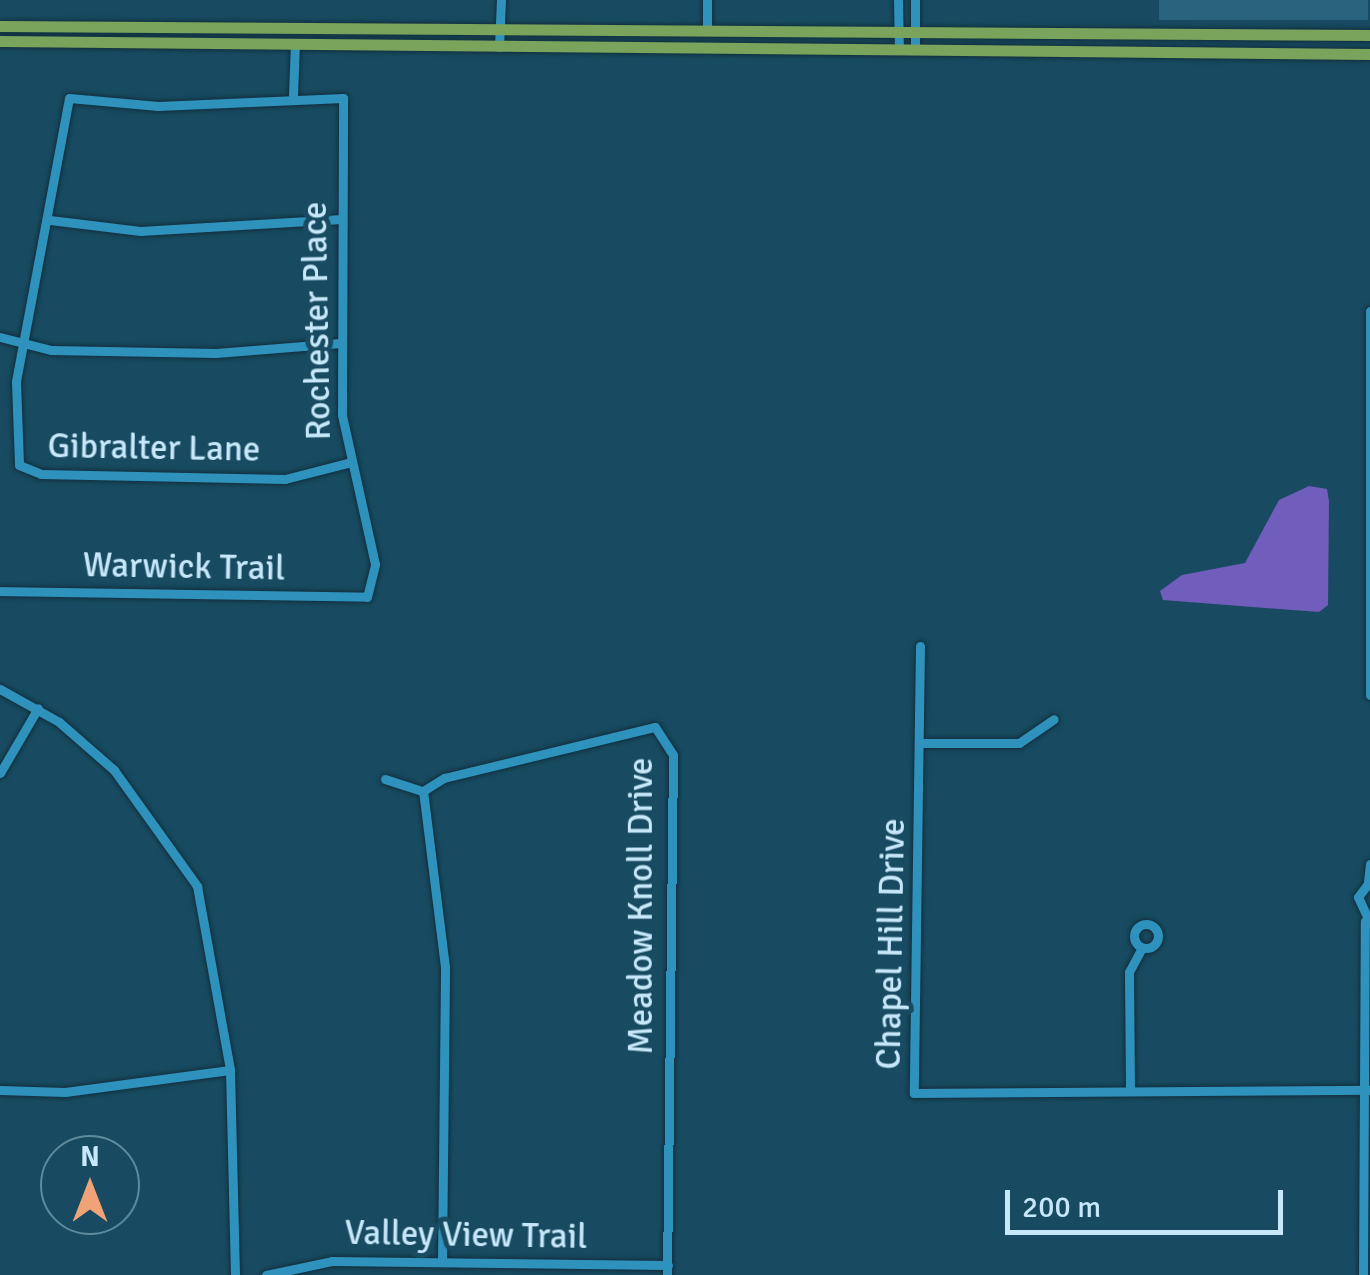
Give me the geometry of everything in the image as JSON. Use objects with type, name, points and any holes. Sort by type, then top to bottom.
[{"type":"main road","points":[[0,26],[1370,35]]},
{"type":"main road","points":[[0,42],[1370,54]]},
{"type":"street","points":[[500,47],[501,0]]},
{"type":"street","points":[[707,0],[707,30]]},
{"type":"street","points":[[898,0],[899,50]]},
{"type":"street","points":[[915,0],[915,50]]},
{"type":"street","points":[[22,343],[50,220],[69,98],[158,106],[293,95],[294,44]]},
{"type":"street","name":"Rochester Place","points":[[293,95],[344,98],[341,343],[348,463],[372,517],[367,597]]},
{"type":"street","points":[[50,220],[140,231],[342,220]]},
{"type":"street","points":[[1370,312],[1370,695]]},
{"type":"street","points":[[0,337],[22,343],[216,353],[341,343]]},
{"type":"street","name":"Gibralter Lane","points":[[22,343],[20,464],[41,474],[285,479],[348,463]]},
{"type":"street","name":"Warwick Trail","points":[[0,592],[367,597]]},
{"type":"street","name":"Chapel Hill Drive","points":[[920,646],[922,744],[914,1093],[1130,1088],[1367,1090]]},
{"type":"street","points":[[0,689],[38,708],[122,779],[197,886],[230,1070],[235,1275]]},
{"type":"street","points":[[0,772],[38,708]]},
{"type":"street","points":[[922,744],[1019,742],[1054,719]]},
{"type":"street","name":"Meadow Knoll Drive","points":[[423,791],[634,726],[667,738],[667,1270]]},
{"type":"street","points":[[385,779],[423,791],[445,967],[442,1262]]},
{"type":"street","points":[[1363,1275],[1367,922],[1358,897],[1369,882],[1370,864]]},
{"type":"street","points":[[1130,1088],[1129,972],[1141,949]]},
{"type":"street","points":[[1366,974],[1370,956]]},
{"type":"street","points":[[0,1090],[65,1092],[230,1070]]},
{"type":"street","name":"Valley View Trail","points":[[266,1275],[332,1261],[667,1270]]},
{"type":"shaded area","points":[[1159,0],[1368,0],[1368,20],[1159,20]]},
{"type":"shaded area","points":[[1309,486],[1327,489],[1329,501],[1328,605],[1319,612],[1163,600],[1160,591],[1182,575],[1245,563],[1279,500]]}]
